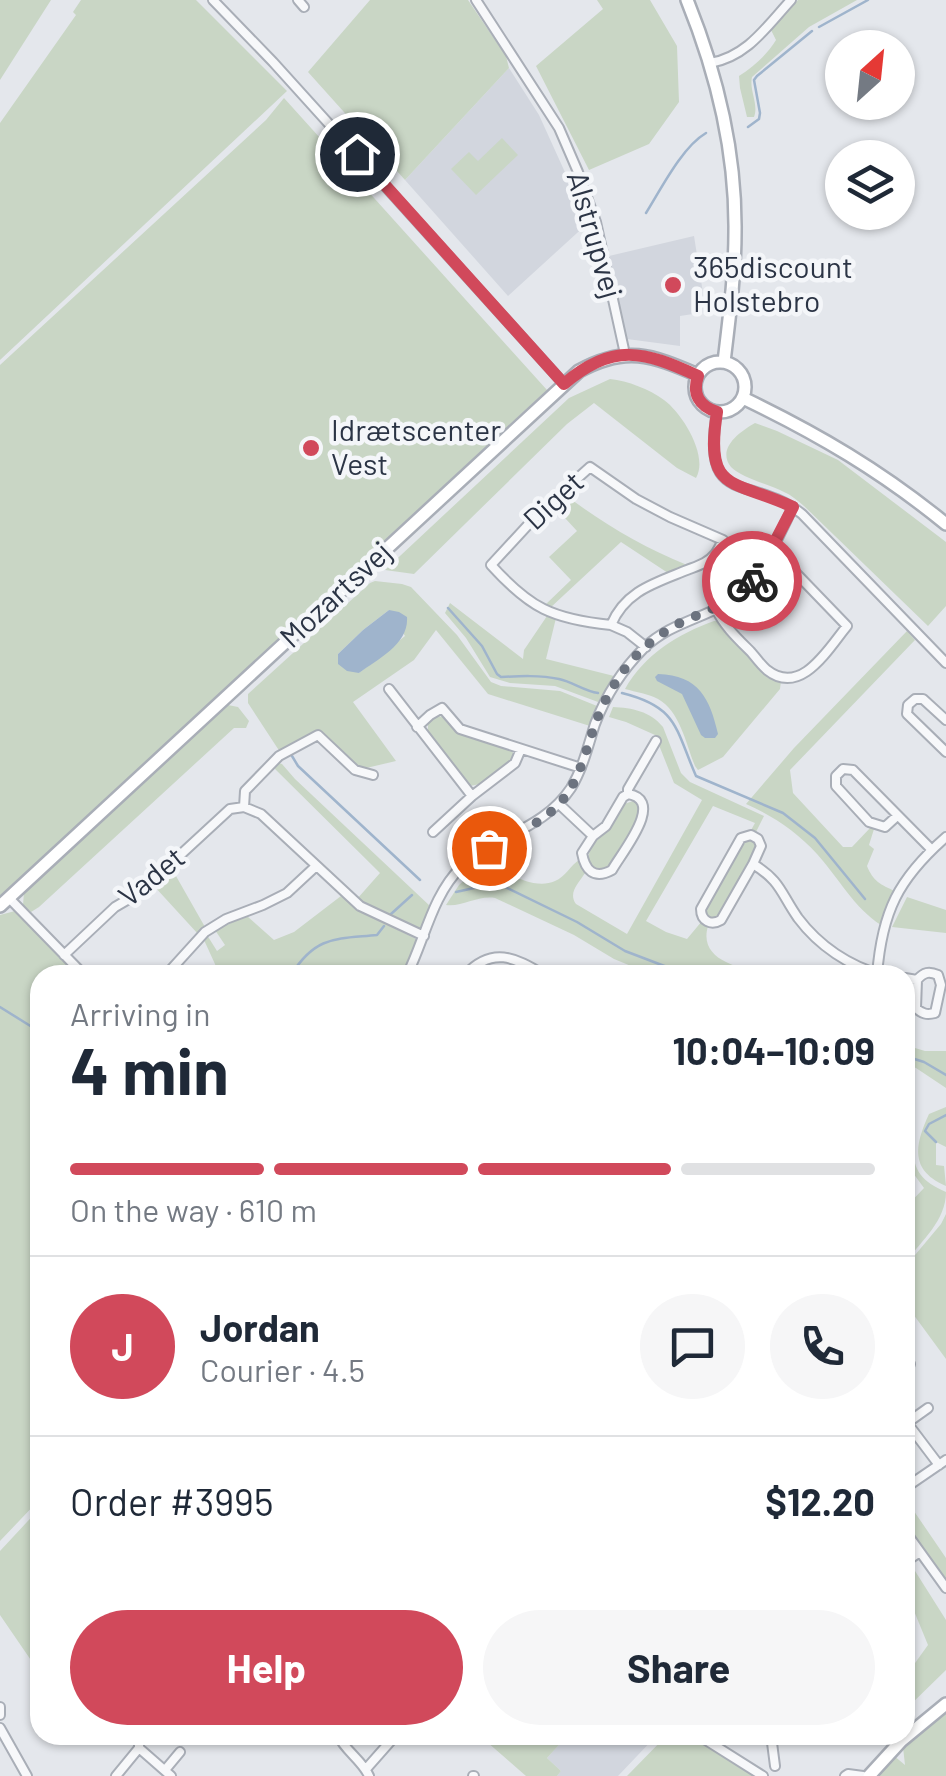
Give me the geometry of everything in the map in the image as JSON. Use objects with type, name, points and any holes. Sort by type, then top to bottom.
[{"type":"street","points":[[212,0],[292,82],[564,384]]},
{"type":"street","name":"Alstrupvej","points":[[476,0],[558,128],[594,213],[624,354]]},
{"type":"street","points":[[687,0],[710,63],[728,138],[734,205],[733,285],[724,362]]},
{"type":"street","points":[[710,63],[746,49],[791,0]]},
{"type":"street","points":[[624,354],[654,357],[698,376]]},
{"type":"street","name":"Mozartsvej","points":[[4,902],[564,384],[593,363],[624,354]]},
{"type":"street","points":[[724,362],[742,375],[743,398],[732,409],[717,412],[700,403],[695,385],[709,365],[724,362]]},
{"type":"street","points":[[743,398],[810,430],[862,461],[946,524]]},
{"type":"street","points":[[717,412],[713,454],[722,475],[742,488],[793,507],[946,663]]},
{"type":"street","name":"Diget","points":[[610,625],[627,600],[648,586],[702,564],[716,554],[723,540],[636,499],[590,467],[538,513],[491,565],[514,590],[552,614],[576,622],[610,625],[646,646]]},
{"type":"street","points":[[411,965],[438,897],[462,866],[536,823],[559,804],[581,768],[603,705],[626,668],[664,632],[736,598],[752,582],[793,507]]},
{"type":"street","points":[[716,609],[767,670],[797,678],[808,672],[847,626],[792,569]]},
{"type":"street","points":[[390,690],[472,796]]},
{"type":"street","points":[[946,720],[924,700],[915,699],[908,705],[907,714],[946,752]]},
{"type":"street","points":[[418,727],[442,708],[460,729],[581,768]]},
{"type":"street","name":"Vadet","points":[[64,955],[230,809],[244,807],[245,791],[279,756],[318,735],[355,770],[372,775]]},
{"type":"street","points":[[628,794],[656,741]]},
{"type":"street","points":[[433,832],[515,763],[521,749]]},
{"type":"street","points":[[897,816],[885,827],[870,822],[836,786],[836,776],[843,769],[854,770],[932,850]]},
{"type":"street","points":[[638,796],[644,802],[645,814],[612,870],[604,874],[592,873],[584,865],[582,853],[593,836],[606,826],[623,797],[638,796]]},
{"type":"street","points":[[559,804],[593,836]]},
{"type":"street","points":[[244,807],[261,814],[360,906],[424,936]]},
{"type":"street","points":[[746,836],[755,837],[761,846],[753,864],[721,920],[706,921],[700,909],[741,838],[746,836]]},
{"type":"street","points":[[879,965],[881,934],[887,915],[906,880],[946,838]]},
{"type":"street","points":[[753,864],[773,878],[820,942],[855,965]]},
{"type":"street","points":[[175,965],[205,932],[287,893],[315,867]]},
{"type":"street","points":[[4,902],[74,965]]},
{"type":"street","points":[[477,965],[500,956],[528,965]]},
{"type":"street","points":[[931,972],[944,985],[936,1012],[929,1015],[916,1008],[917,980],[931,972]]},
{"type":"street","points":[[915,1416],[928,1408]]},
{"type":"street","points":[[915,1432],[942,1462],[915,1481]]},
{"type":"street","points":[[915,1545],[946,1588]]},
{"type":"street","points":[[915,1555],[920,1552]]},
{"type":"street","points":[[915,1729],[946,1704]]},
{"type":"street","points":[[0,1707],[0,1716]]},
{"type":"street","points":[[0,1728],[27,1776]]},
{"type":"street","points":[[116,1776],[136,1745]]},
{"type":"street","points":[[143,1745],[168,1773],[180,1752]]},
{"type":"street","points":[[344,1745],[367,1772],[388,1745]]},
{"type":"street","points":[[714,1745],[763,1776]]},
{"type":"street","points":[[772,1745],[775,1766]]},
{"type":"street","points":[[845,1776],[866,1776],[897,1745]]},
{"type":"shaded area","points":[[509,68],[539,115],[588,223],[508,296],[405,180]]},
{"type":"shaded area","points":[[694,236],[706,312],[680,316],[680,346],[627,339],[609,256]]},
{"type":"shaded area","points":[[559,1745],[647,1745],[618,1776],[557,1776],[561,1771],[547,1758]]},
{"type":"green space","points":[[0,0],[51,0],[0,80]]},
{"type":"green space","points":[[81,0],[196,0],[287,91],[0,360],[0,123],[76,15],[73,12]]},
{"type":"green space","points":[[370,0],[468,0],[506,56],[509,68],[405,180],[308,72]]},
{"type":"green space","points":[[597,0],[650,0],[677,46],[679,102],[649,144],[589,170],[536,66],[603,9]]},
{"type":"green space","points":[[798,0],[857,0],[809,27],[752,77],[755,112],[754,117],[747,117],[739,76],[769,51],[776,40],[771,30]]},
{"type":"green space","name":"Idrætscenter Vest","points":[[284,98],[547,390],[0,897],[0,365],[266,120]]},
{"type":"green space","points":[[502,138],[518,155],[476,195],[451,169],[469,152],[478,161]]},
{"type":"green space","points":[[610,379],[652,392],[678,415],[696,447],[696,478],[677,468],[594,403],[567,424],[414,574],[385,570],[569,398]]},
{"type":"green space","points":[[755,423],[838,460],[946,542],[946,606],[928,626],[799,502],[731,467],[728,447]]},
{"type":"green space","points":[[565,495],[623,534],[687,565],[668,573],[621,542],[550,608],[545,605],[571,580],[549,557],[577,531],[553,505]]},
{"type":"green space","points":[[370,583],[411,587],[457,635],[491,682],[560,691],[597,706],[590,726],[488,694],[436,630],[414,660],[353,702],[396,761],[362,769],[319,730],[280,752],[248,703],[248,694]],"holes":[[[389,610],[405,636],[359,673],[338,654]]]},
{"type":"green space","points":[[450,603],[523,659],[524,650],[547,616],[556,618],[546,659],[614,676],[598,702],[555,686],[510,683],[490,677],[445,613]]},
{"type":"green space","points":[[714,621],[768,678],[781,681],[780,689],[723,757],[698,770],[666,704],[625,689],[642,665],[664,647]]},
{"type":"green space","points":[[907,631],[915,640],[790,770],[793,793],[843,847],[852,847],[871,827],[874,829],[869,845],[874,849],[867,866],[878,882],[895,891],[881,925],[863,910],[801,838],[746,804],[794,748]]},
{"type":"green space","points":[[228,705],[238,707],[249,721],[246,728],[234,728],[39,907],[31,912],[23,905],[24,892]]},
{"type":"green space","points":[[613,707],[652,717],[663,727],[681,773],[690,782],[764,816],[755,834],[750,832],[755,823],[713,806],[646,921],[687,939],[702,921],[708,926],[709,947],[732,965],[629,965],[495,898],[446,905],[459,885],[486,861],[538,884],[559,879],[579,860],[585,873],[573,892],[576,904],[627,934],[702,800],[674,783],[655,735],[609,717]]},
{"type":"green space","points":[[435,716],[446,717],[457,731],[509,748],[514,754],[512,759],[480,784],[470,786],[428,732],[428,723]]},
{"type":"green space","points":[[279,763],[430,906],[424,926],[413,928],[357,899],[380,873],[274,768]]},
{"type":"green space","points":[[639,803],[643,813],[611,869],[594,871],[587,861],[591,847],[624,804]]},
{"type":"green space","points":[[749,838],[759,847],[718,919],[710,919],[704,908],[742,843]]},
{"type":"green space","points":[[172,869],[205,927],[198,934],[154,886]]},
{"type":"green space","points":[[341,896],[355,908],[416,939],[416,946],[407,965],[215,965],[204,940],[207,935],[217,951],[225,945],[215,930],[247,916],[274,940],[294,932]]},
{"type":"green space","points":[[907,897],[946,910],[946,933],[892,927]]},
{"type":"green space","points":[[15,911],[68,965],[30,965],[30,1510],[0,1541],[0,915]]},
{"type":"green space","points":[[915,1048],[946,1051],[946,1088],[916,1068]]},
{"type":"green space","points":[[946,1107],[946,1147],[936,1142],[936,1165],[944,1166],[946,1186],[926,1172],[918,1146],[929,1114]]},
{"type":"green space","points":[[915,1162],[930,1183],[946,1192],[938,1221],[915,1250],[915,1197],[924,1188],[915,1176]]},
{"type":"green space","points":[[946,1214],[946,1359],[915,1317],[915,1255]]},
{"type":"green space","points":[[915,1513],[946,1558],[946,1581],[915,1538]]},
{"type":"green space","points":[[30,1519],[30,1659],[0,1615],[0,1551]]},
{"type":"green space","points":[[915,1571],[946,1620],[946,1670],[915,1700],[915,1663],[928,1645],[915,1613]]},
{"type":"green space","points":[[946,1713],[946,1776],[876,1776],[893,1755],[905,1765],[903,1747],[915,1745],[915,1738]]},
{"type":"green space","points":[[490,1745],[559,1745],[547,1758],[561,1771],[557,1776],[526,1776]]},
{"type":"green space","points":[[657,1745],[706,1745],[755,1776],[627,1776]]},
{"type":"water","points":[[389,610],[407,617],[398,643],[359,673],[338,664],[338,654]]},
{"type":"water","points":[[658,674],[684,679],[700,691],[715,721],[715,738],[701,735],[682,694],[657,681]]},
{"type":"waterway","points":[[819,27],[868,0]]},
{"type":"waterway","points":[[748,127],[759,119],[760,113],[754,80],[812,31]]},
{"type":"waterway","points":[[646,213],[680,158],[706,133]]},
{"type":"waterway","points":[[448,608],[482,646],[501,677],[552,678],[598,693]]},
{"type":"waterway","points":[[622,693],[664,713],[678,732],[696,776],[783,813],[815,838],[865,899]]},
{"type":"waterway","points":[[292,756],[298,766],[420,880]]},
{"type":"waterway","points":[[456,892],[501,885],[577,922],[625,951],[662,965]]},
{"type":"waterway","points":[[391,914],[412,895]]},
{"type":"waterway","points":[[298,965],[319,946],[339,939],[377,935],[384,926]]},
{"type":"waterway","points":[[0,1007],[30,1026]]},
{"type":"waterway","points":[[915,1059],[946,1075]]},
{"type":"waterway","points":[[936,1142],[925,1131],[929,1124],[946,1115]]},
{"type":"way so far","points":[[489,848],[536,823],[559,804],[581,768],[596,722],[614,685],[646,646],[684,621],[727,604],[752,581]]},
{"type":"place","name":"365discount Holstebro","points":[[673,285]]},
{"type":"place","name":"Idrætscenter Vest","points":[[311,448]]},
{"type":"route","points":[[357,154],[564,384],[593,363],[624,354],[654,357],[698,376],[695,385],[700,403],[717,412],[712,447],[718,470],[734,485],[793,507],[752,581]]}]
